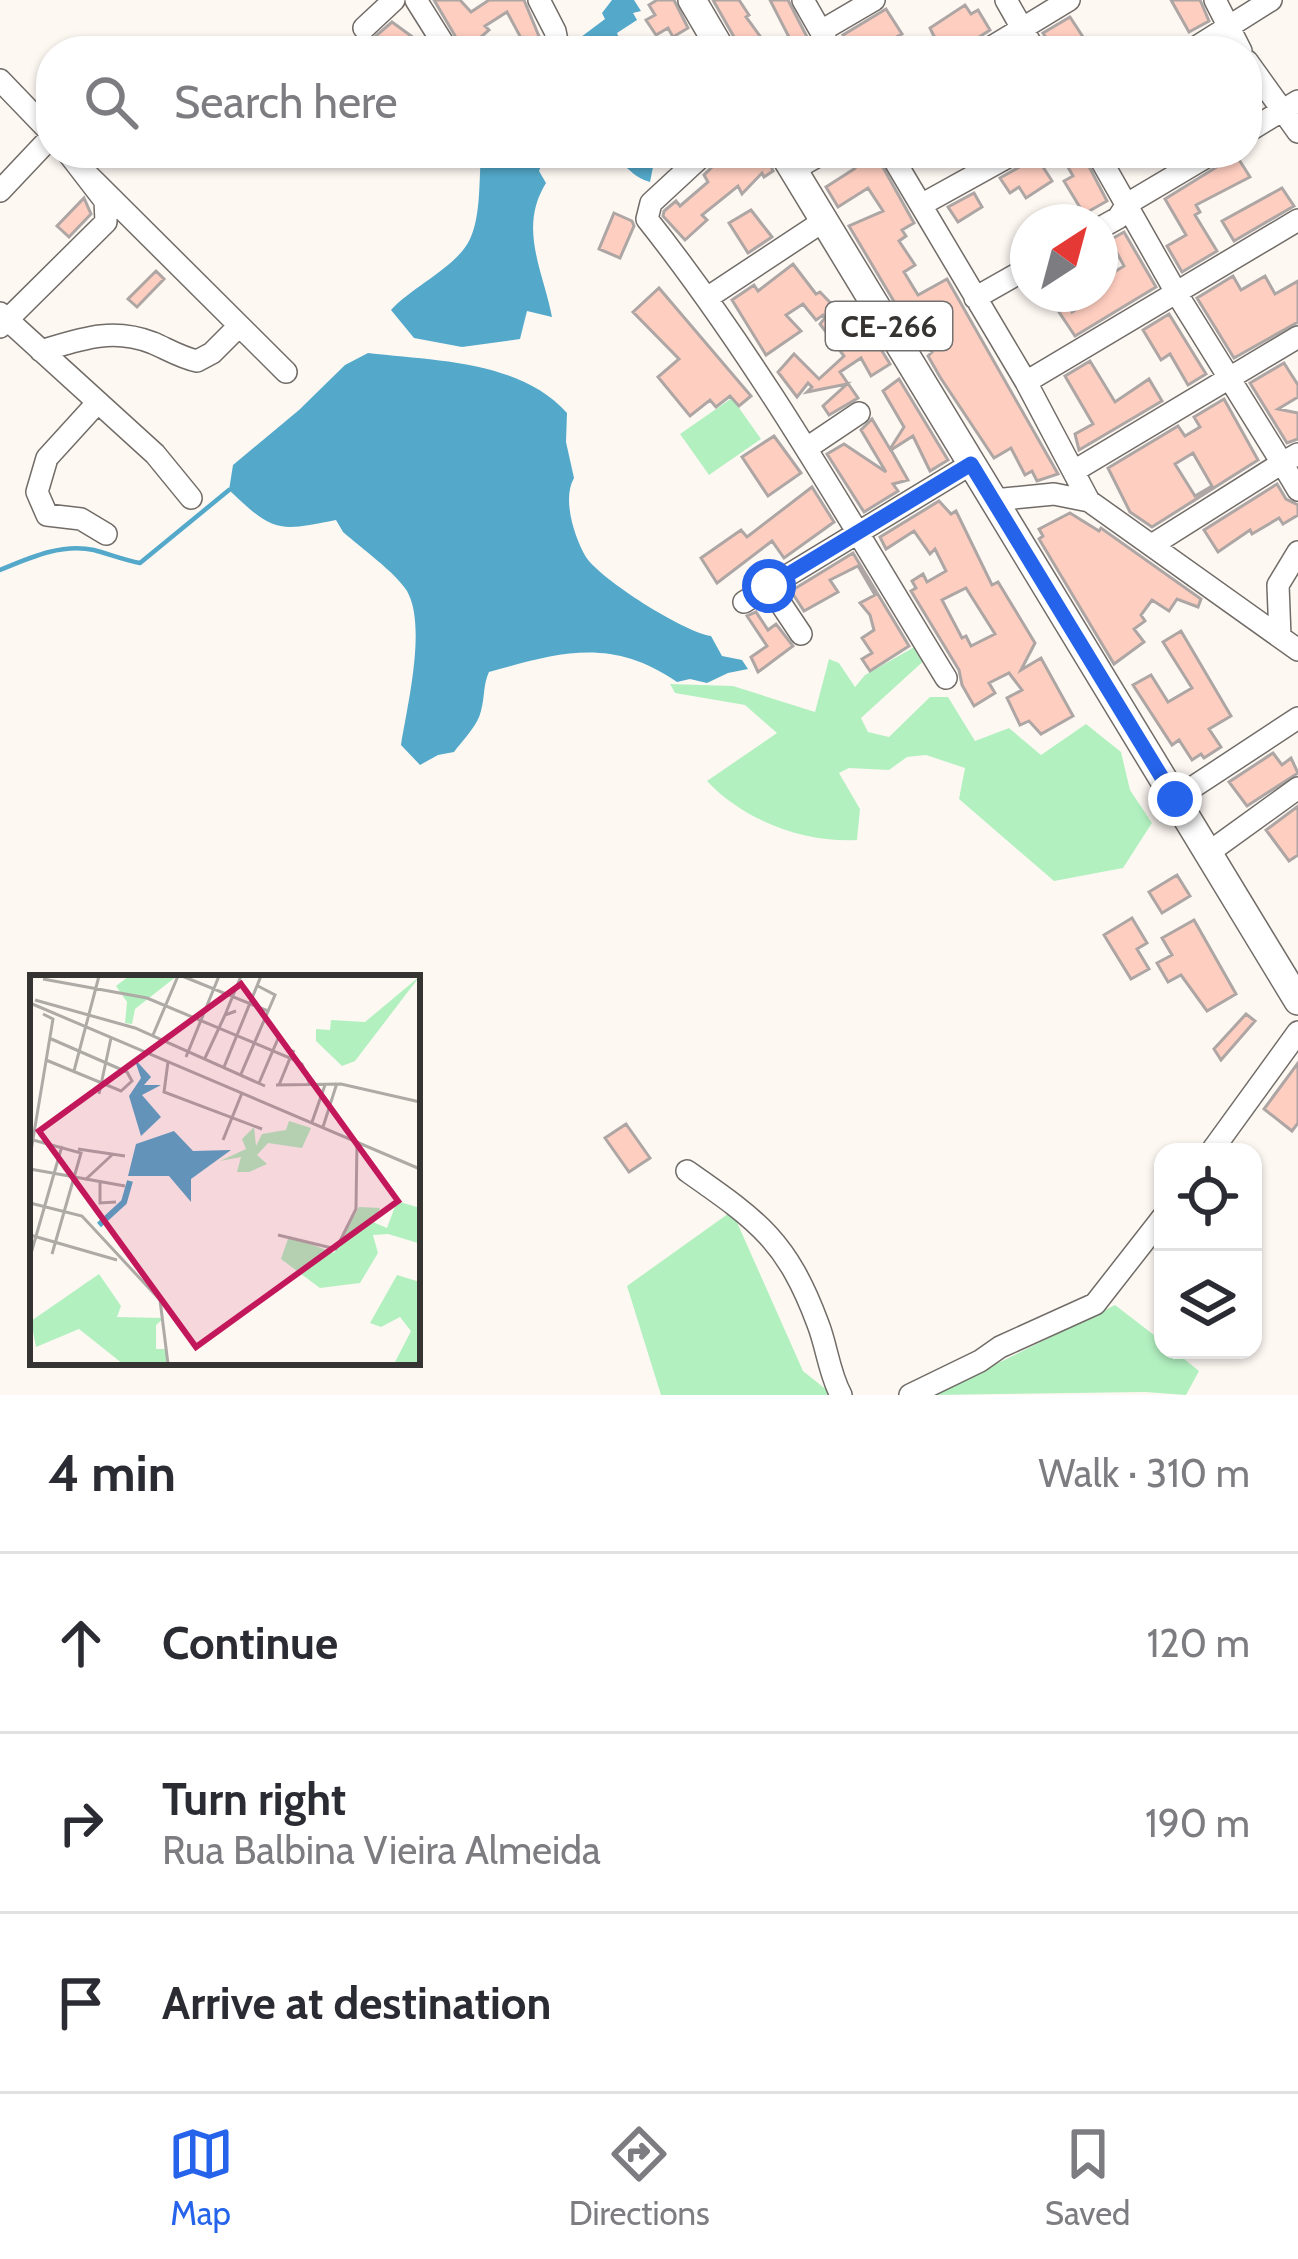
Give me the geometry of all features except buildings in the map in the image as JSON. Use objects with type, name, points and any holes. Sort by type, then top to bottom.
[{"type":"main road","points":[[692,0],[713,36]]},
{"type":"main road","name":"CE-266","points":[[792,168],[994,500]]},
{"type":"main road","points":[[994,500],[1298,1001]]},
{"type":"street","points":[[364,28],[394,0]]},
{"type":"street","points":[[416,0],[439,36]]},
{"type":"street","points":[[539,0],[554,36]]},
{"type":"street","points":[[803,0],[823,36]]},
{"type":"street","points":[[832,36],[874,0]]},
{"type":"street","points":[[1006,0],[1026,36]]},
{"type":"street","points":[[1008,36],[1069,0]]},
{"type":"street","points":[[1215,0],[1233,36]]},
{"type":"street","points":[[1214,36],[1271,0]]},
{"type":"street","points":[[1262,76],[1291,106],[1298,132]]},
{"type":"street","points":[[0,80],[36,119]]},
{"type":"street","points":[[1262,123],[1291,106]]},
{"type":"street","points":[[0,191],[36,151]]},
{"type":"street","points":[[82,168],[286,372]]},
{"type":"street","points":[[689,168],[659,195],[647,219],[707,298],[807,448],[946,678]]},
{"type":"street","points":[[899,168],[1026,382],[1089,501]]},
{"type":"street","points":[[921,205],[988,168]]},
{"type":"street","points":[[1106,168],[1229,379],[1290,458],[1298,490]]},
{"type":"street","points":[[1118,218],[1127,204],[1188,168]]},
{"type":"street","points":[[88,175],[105,201],[106,222],[3,320],[155,454],[191,498]]},
{"type":"street","points":[[707,298],[825,220]]},
{"type":"street","points":[[1026,382],[1298,220]]},
{"type":"street","points":[[975,298],[1010,278]]},
{"type":"street","points":[[41,351],[92,335],[112,334],[140,339],[197,361],[239,326]]},
{"type":"street","points":[[1074,471],[1298,338]]},
{"type":"street","points":[[98,402],[47,458],[37,492],[47,515],[81,519],[106,534]]},
{"type":"street","points":[[807,448],[860,413]]},
{"type":"street","points":[[1152,544],[1290,458]]},
{"type":"street","points":[[744,602],[971,464]]},
{"type":"street","points":[[994,500],[1054,494],[1089,501],[1289,644]]},
{"type":"street","points":[[1289,644],[1278,584],[1298,552]]},
{"type":"street","points":[[769,586],[801,634]]},
{"type":"street","points":[[1175,799],[1298,718]]},
{"type":"street","points":[[1208,853],[1298,788]]},
{"type":"street","points":[[1217,1143],[1296,1041]]},
{"type":"street","points":[[687,1171],[744,1211],[777,1242],[808,1298],[841,1395]]},
{"type":"street","points":[[910,1395],[1095,1304],[1154,1229]]},
{"type":"green space","points":[[732,398],[761,439],[709,475],[680,434]]},
{"type":"green space","points":[[918,645],[928,657],[861,718],[868,732],[889,737],[930,697],[948,697],[975,741],[1009,728],[1041,755],[1086,724],[1121,752],[1130,790],[1152,823],[1123,868],[1054,881],[959,799],[965,768],[926,755],[907,757],[889,770],[849,768],[839,773],[860,809],[857,840],[816,838],[756,818],[707,781],[777,733],[745,705],[675,693],[670,684],[733,686],[815,712],[829,659],[839,663],[855,687],[865,675]]},
{"type":"green space","points":[[732,1211],[803,1371],[833,1395],[661,1395],[627,1286]]},
{"type":"green space","points":[[1115,1305],[1154,1335],[1154,1359],[1184,1359],[1199,1371],[1186,1395],[934,1395]]},
{"type":"water","points":[[612,0],[634,0],[641,11],[633,13],[637,20],[618,36],[582,36],[605,19],[602,13]]},
{"type":"water","points":[[480,168],[540,168],[546,183],[533,233],[552,317],[527,311],[520,339],[462,347],[414,338],[391,310],[464,249],[478,209]]},
{"type":"water","points":[[627,168],[653,168],[650,182]]},
{"type":"water","points":[[368,353],[475,366],[525,382],[547,396],[567,413],[566,442],[574,478],[569,507],[586,557],[644,604],[711,636],[722,656],[742,660],[748,669],[707,683],[677,682],[630,659],[585,653],[489,672],[479,716],[470,732],[454,752],[420,765],[401,745],[415,645],[413,606],[407,591],[336,520],[277,525],[229,490],[233,465],[345,365]]},
{"type":"waterway","points":[[0,570],[69,548],[140,563],[229,490]]},
{"type":"route","points":[[769,586],[971,464],[1175,799]]}]
